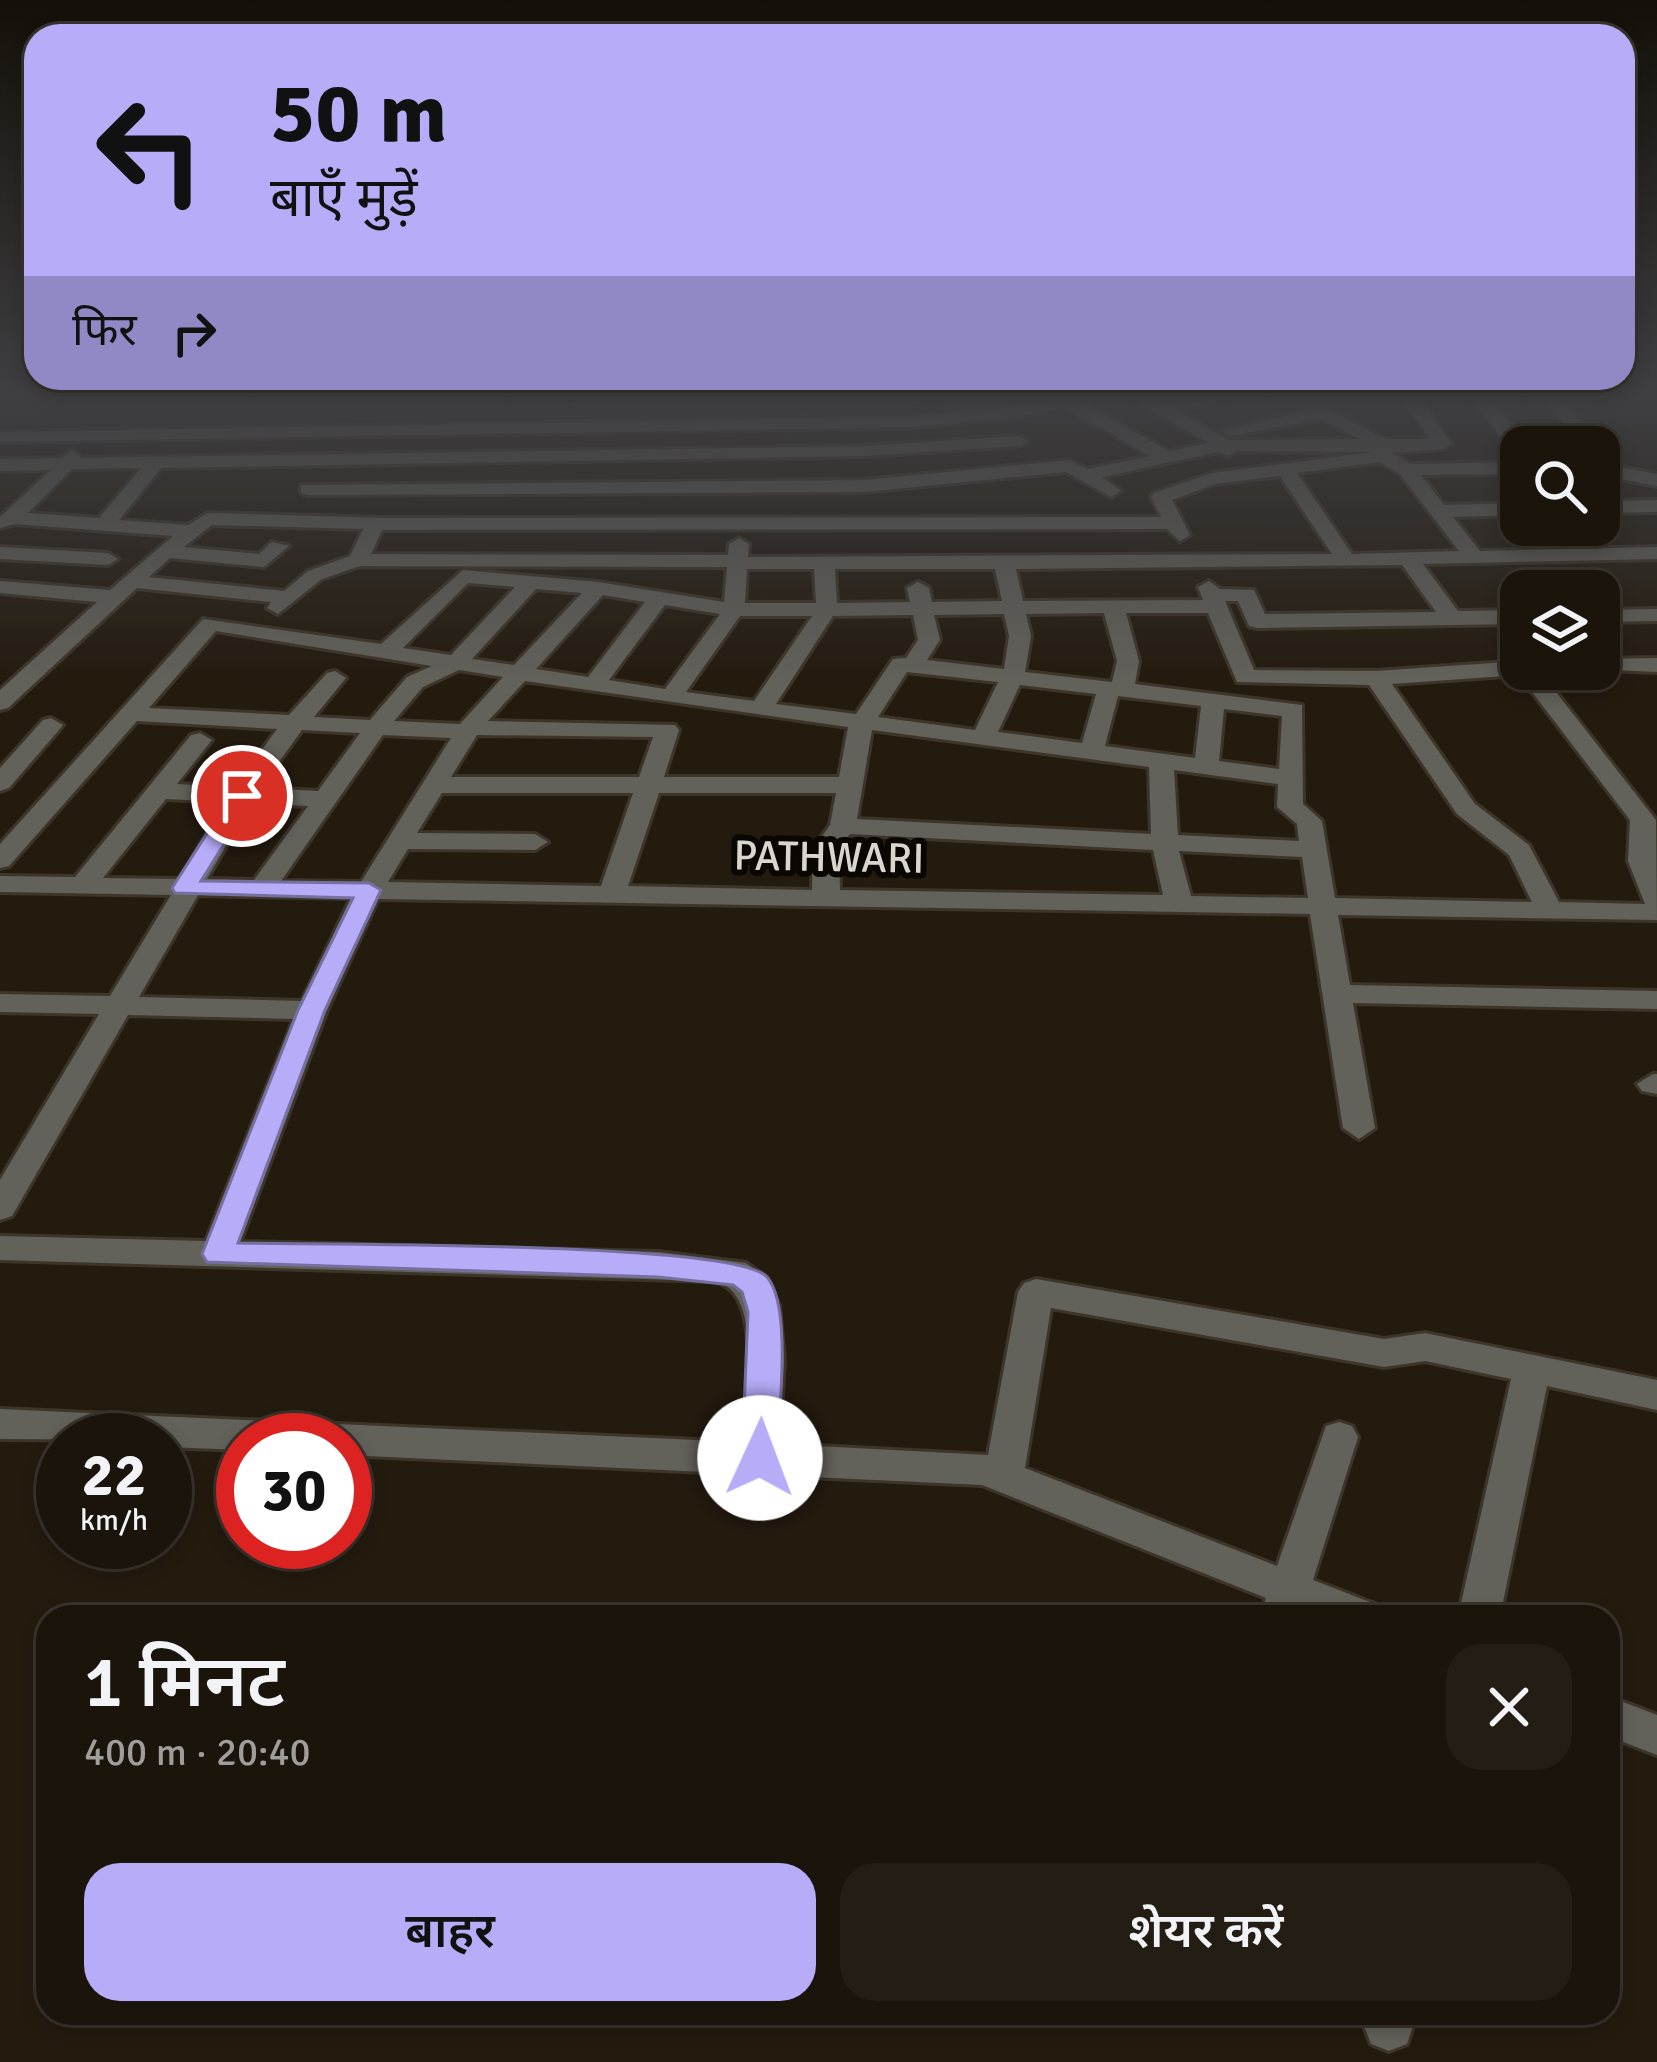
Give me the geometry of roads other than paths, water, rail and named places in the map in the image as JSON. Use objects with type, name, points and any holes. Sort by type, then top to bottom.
[{"type":"street","points":[[5,522],[38,490]]},
{"type":"street","points":[[106,524],[133,490]]},
{"type":"street","points":[[280,523],[307,490]]},
{"type":"street","points":[[261,889],[377,725],[415,682],[456,663],[529,571],[548,490]]},
{"type":"street","points":[[671,697],[734,610],[744,490]]},
{"type":"street","points":[[1151,490],[1161,497],[1171,523],[1200,563],[1245,677],[1376,678],[1500,670]]},
{"type":"street","points":[[1161,497],[1180,490]]},
{"type":"street","points":[[1290,490],[1347,561]]},
{"type":"street","points":[[1423,490],[1475,558]]},
{"type":"street","points":[[1620,507],[1657,506]]},
{"type":"street","points":[[1439,511],[1500,510]]},
{"type":"street","points":[[0,703],[165,551],[208,520],[1171,523]]},
{"type":"street","points":[[5,522],[192,532]]},
{"type":"street","points":[[253,631],[315,575],[358,560],[375,524]]},
{"type":"street","points":[[165,551],[529,571],[598,588],[734,610],[1113,607],[1246,595],[1257,621],[1500,617]]},
{"type":"street","points":[[0,553],[108,560]]},
{"type":"street","points":[[386,652],[463,576],[737,562],[1200,563],[1657,553]]},
{"type":"street","points":[[1409,560],[1452,618]]},
{"type":"street","points":[[760,710],[826,609],[824,563]]},
{"type":"street","points":[[912,665],[929,640],[916,563]]},
{"type":"street","points":[[983,739],[1008,676],[1018,663],[1004,563]]},
{"type":"street","points":[[0,608],[10,588],[289,598]]},
{"type":"street","points":[[218,1254],[312,1010],[369,890],[468,730],[598,588]]},
{"type":"street","points":[[594,685],[659,598]]},
{"type":"street","points":[[1091,753],[1128,661],[1113,607]]},
{"type":"street","points":[[1649,615],[1657,634]]},
{"type":"street","points":[[0,860],[211,624],[760,710],[1291,778]]},
{"type":"street","points":[[826,898],[826,849],[843,826],[861,724],[901,664],[1294,710],[1290,807],[1309,820],[1358,1128]]},
{"type":"street","points":[[1620,666],[1657,665]]},
{"type":"street","points":[[0,1208],[184,888],[292,721],[334,678]]},
{"type":"street","points":[[1376,678],[1466,808],[1520,851],[1550,910]]},
{"type":"street","points":[[1541,690],[1650,820],[1641,861],[1657,901]]},
{"type":"street","points":[[1206,767],[1213,700]]},
{"type":"street","points":[[130,714],[468,730],[667,730],[612,894]]},
{"type":"street","points":[[0,783],[51,725]]},
{"type":"street","points":[[82,886],[200,740]]},
{"type":"street","points":[[1161,762],[1166,846],[1179,904]]},
{"type":"street","points":[[434,785],[848,785]]},
{"type":"street","points":[[158,791],[326,800]]},
{"type":"street","points":[[843,826],[1314,850]]},
{"type":"street","points":[[400,841],[535,842]]},
{"type":"street","name":"PATHWARI","points":[[0,884],[1657,912]]},
{"type":"street","points":[[1336,994],[1657,1000]]},
{"type":"street","points":[[0,1004],[312,1010]]},
{"type":"street","points":[[0,1248],[658,1265],[741,1274],[756,1286],[765,1312],[760,1458]]},
{"type":"street","points":[[1004,1476],[1036,1292],[1384,1353],[1425,1347],[1657,1394]]},
{"type":"street","points":[[1482,1605],[1532,1369]]},
{"type":"street","points":[[0,1424],[984,1468],[1286,1603],[1339,1437]]},
{"type":"street","points":[[1620,1720],[1657,1735]]}]
